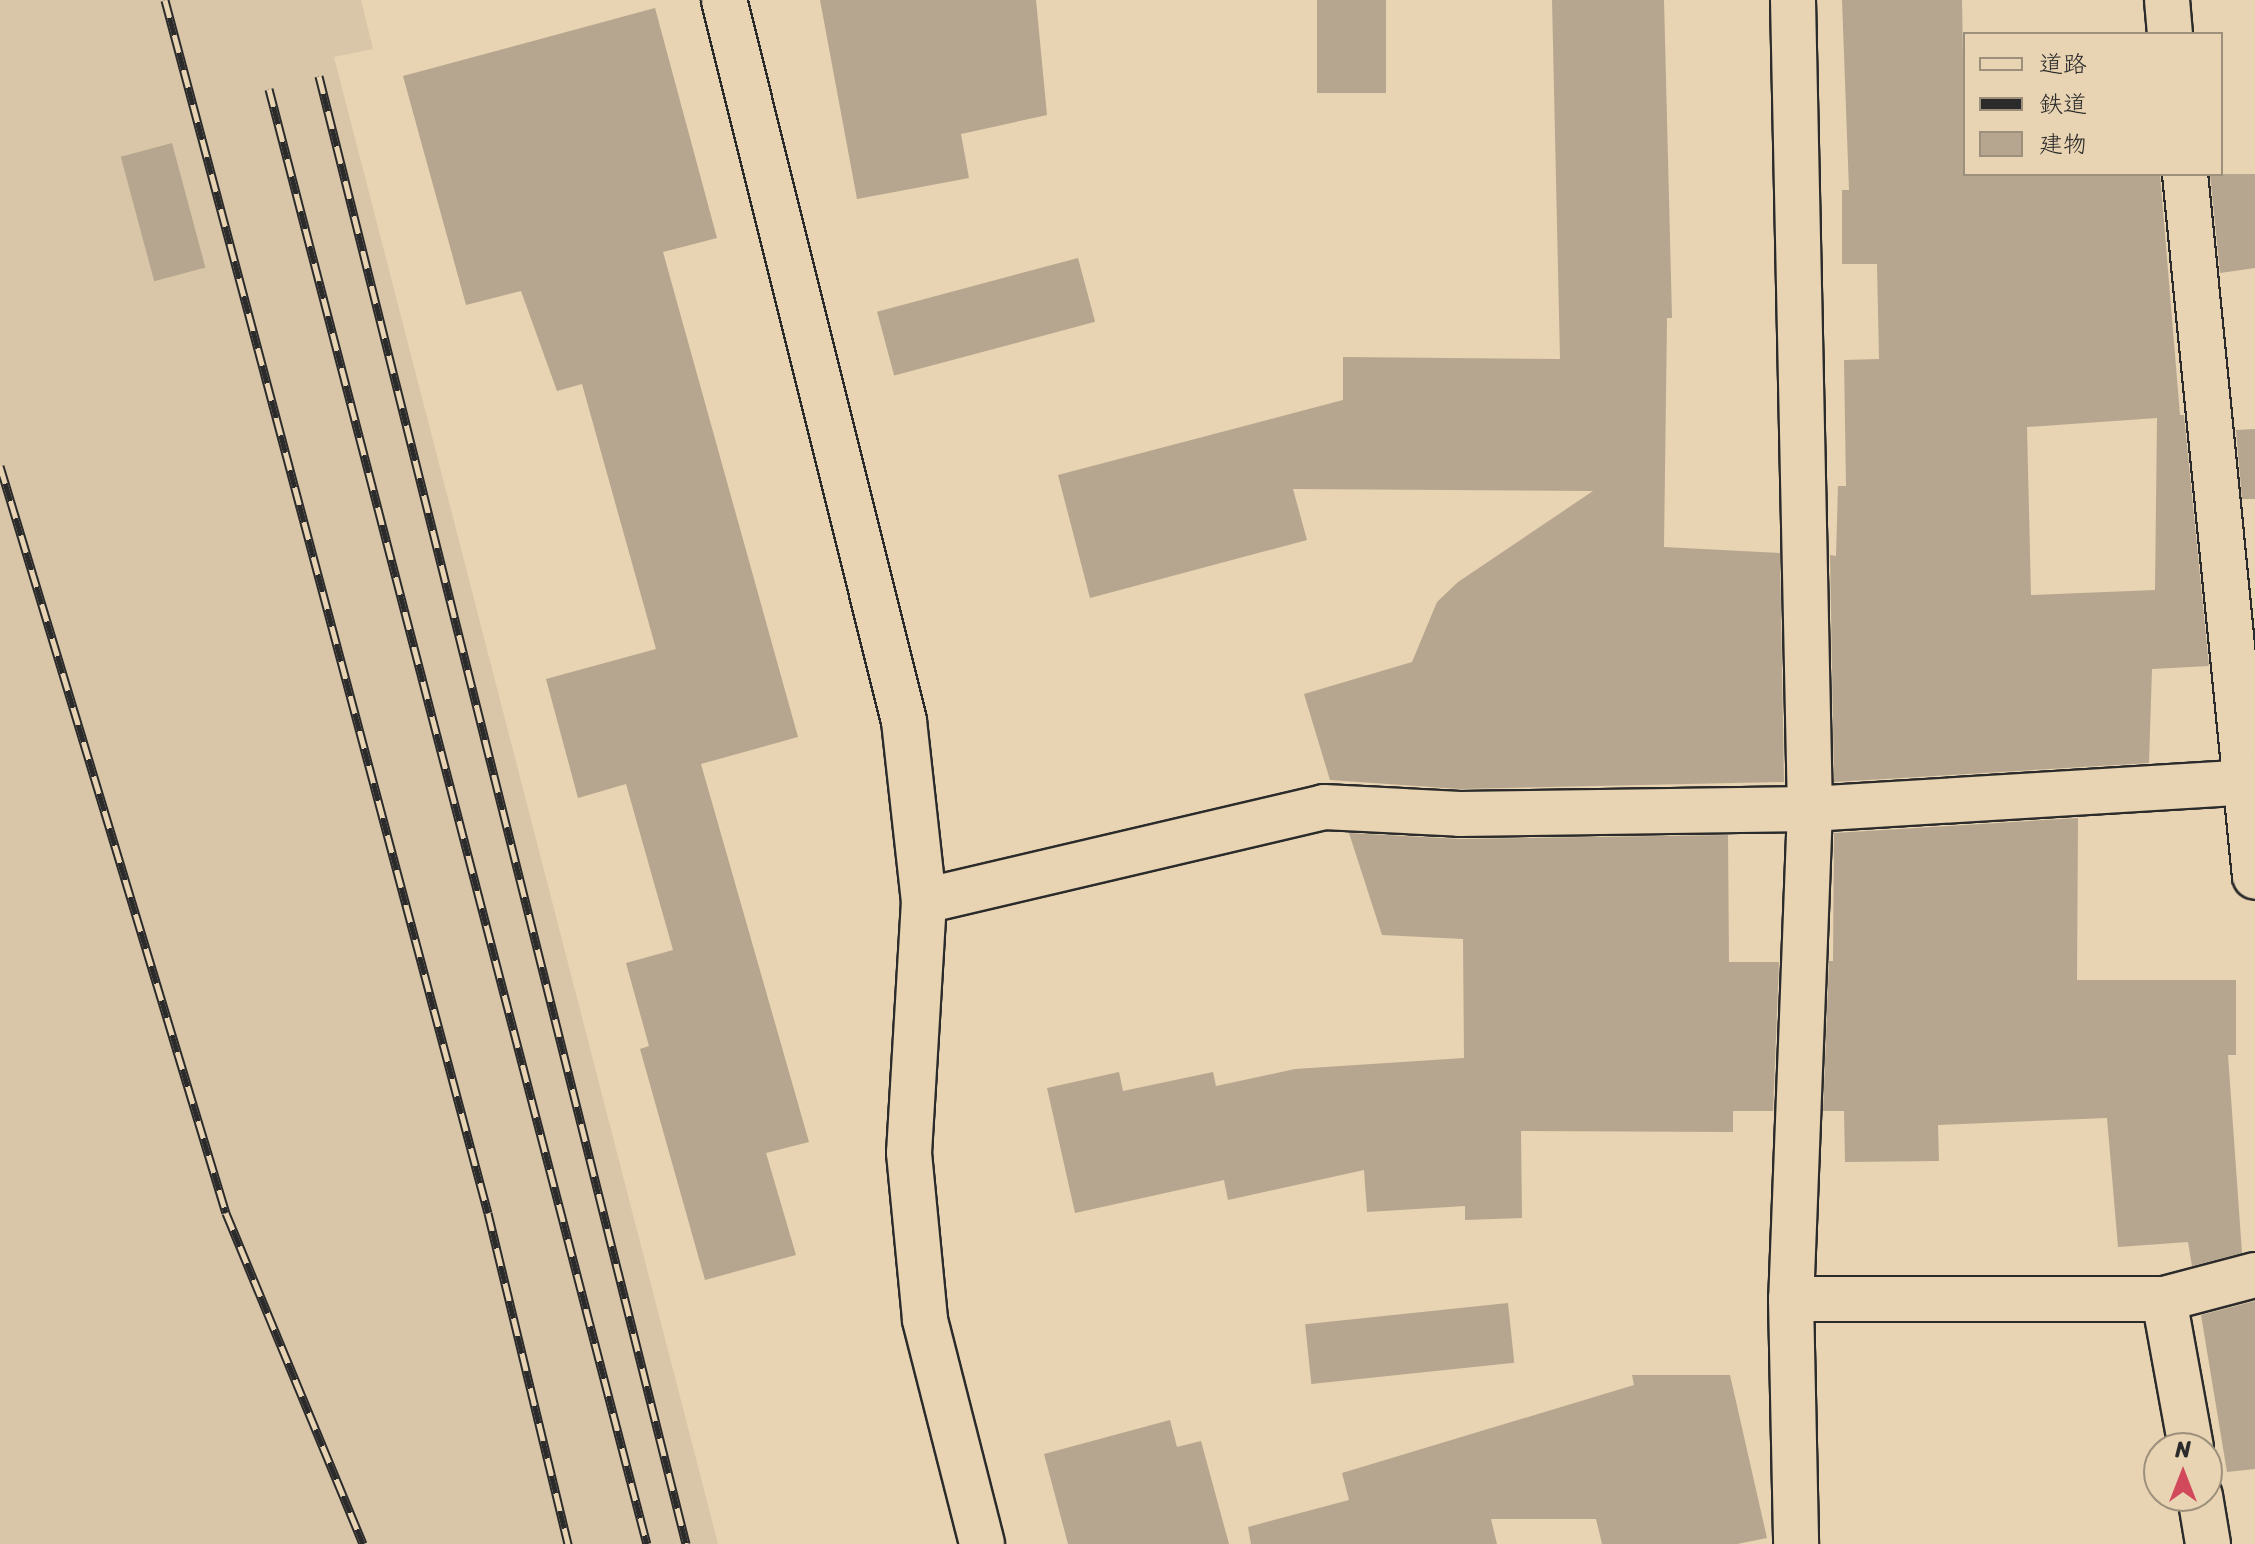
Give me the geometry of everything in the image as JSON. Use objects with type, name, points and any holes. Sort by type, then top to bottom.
[{"type":"street","points":[[724,0],[904,721],[924,901],[909,1153],[925,1320],[982,1544]]},
{"type":"street","points":[[1793,0],[1810,809],[1791,1299],[1796,1544]]},
{"type":"street","points":[[2167,0],[2170,32]]},
{"type":"street","points":[[2185,176],[2251,782],[2255,877]]},
{"type":"street","points":[[924,901],[1324,807],[1460,814],[1810,809],[2251,782]]},
{"type":"street","points":[[1791,1299],[2164,1299],[2255,1275]]},
{"type":"street","points":[[2164,1299],[2188,1432]]},
{"type":"street","points":[[2203,1512],[2208,1544]]},
{"type":"shaded area","points":[[0,0],[361,0],[373,49],[334,57],[718,1544],[0,1544]]},
{"type":"building","points":[[820,0],[1036,0],[1047,115],[961,134],[969,178],[857,199]]},
{"type":"building","points":[[1317,0],[1386,0],[1386,93],[1317,93]]},
{"type":"building","points":[[1552,0],[1664,0],[1672,318],[1667,318],[1664,547],[1780,553],[1784,782],[1460,789],[1330,780],[1304,694],[1412,662],[1437,602],[1458,582],[1593,491],[1293,489],[1307,540],[1090,598],[1058,475],[1343,400],[1343,357],[1560,359]]},
{"type":"building","points":[[1842,0],[1962,0],[1963,176],[2160,176],[2180,415],[2184,415],[2209,666],[2152,669],[2149,763],[1834,782],[1830,555],[1836,556],[1838,486],[1846,486],[1844,360],[1879,359],[1877,264],[1842,264],[1842,190],[1849,190]],"holes":[[[2157,418],[2155,590],[2031,595],[2027,427]]]},
{"type":"building","points":[[655,8],[717,238],[663,252],[798,737],[701,764],[809,1142],[766,1153],[796,1255],[705,1280],[640,1049],[649,1046],[626,963],[673,950],[626,784],[578,798],[546,679],[656,649],[582,384],[557,391],[521,291],[466,305],[403,76]]},
{"type":"building","points":[[172,143],[205,268],[154,281],[121,157]]},
{"type":"building","points":[[2255,174],[2255,268],[2220,273],[2210,176]]},
{"type":"building","points":[[1078,258],[1095,322],[894,376],[877,312]]},
{"type":"building","points":[[2255,429],[2255,499],[2242,499],[2236,430]]},
{"type":"building","points":[[2078,818],[2077,980],[2236,980],[2236,1055],[2228,1055],[2242,1253],[2192,1266],[2188,1242],[2118,1247],[2107,1118],[1938,1125],[1939,1161],[1845,1162],[1844,1111],[1823,1111],[1829,961],[1833,961],[1834,833]]},
{"type":"building","points":[[1349,833],[1460,839],[1728,835],[1729,962],[1779,962],[1773,1111],[1733,1111],[1733,1132],[1521,1131],[1522,1218],[1465,1220],[1465,1206],[1367,1212],[1364,1170],[1228,1200],[1224,1180],[1075,1213],[1047,1088],[1119,1072],[1123,1091],[1213,1072],[1216,1086],[1295,1069],[1464,1058],[1463,939],[1382,935]]},
{"type":"building","points":[[2255,1301],[2255,1469],[2227,1472],[2223,1432],[2220,1432],[2201,1315]]},
{"type":"building","points":[[1508,1303],[1514,1363],[1311,1384],[1305,1324]]},
{"type":"building","points":[[1632,1375],[1730,1375],[1767,1538],[1737,1544],[1602,1544],[1596,1519],[1491,1519],[1497,1544],[1251,1544],[1248,1527],[1349,1500],[1342,1473],[1634,1385]]},
{"type":"building","points":[[1170,1420],[1177,1447],[1201,1441],[1229,1544],[1068,1544],[1044,1454]]},
{"type":"railway","points":[[165,0],[488,1213],[568,1544]]},
{"type":"railway","points":[[319,76],[686,1544]]},
{"type":"railway","points":[[269,89],[647,1544]]},
{"type":"railway","points":[[0,466],[226,1213],[363,1544]]}]
